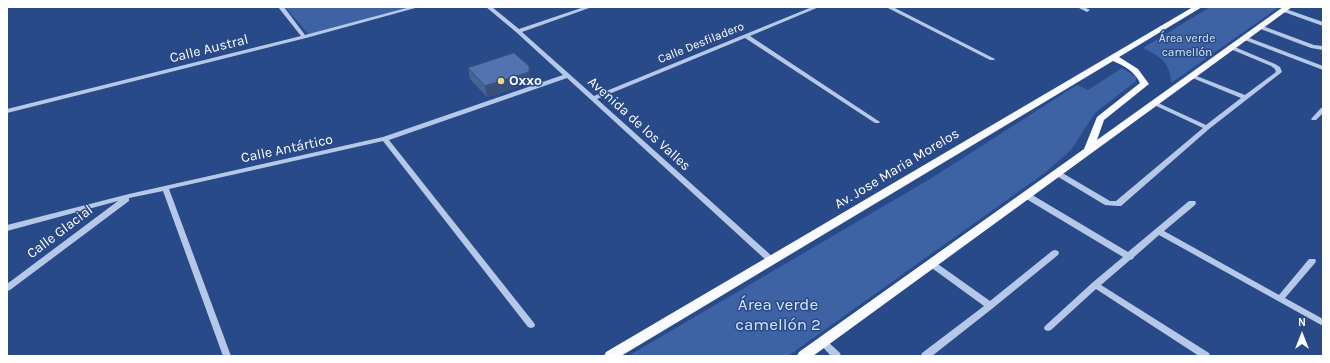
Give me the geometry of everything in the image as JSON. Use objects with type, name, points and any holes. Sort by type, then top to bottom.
[{"type":"main road","name":"Av. Jose Maria Morelos","points":[[610,356],[1198,7]]},
{"type":"main road","points":[[804,356],[1230,47],[1286,9]]},
{"type":"main road","points":[[1088,151],[1100,119],[1145,84],[1141,74],[1130,65],[1112,57]]},
{"type":"street","points":[[280,7],[304,37]]},
{"type":"street","name":"Calle Austral","points":[[7,111],[304,37],[416,7]]},
{"type":"street","name":"Avenida de los Valles","points":[[489,7],[518,31],[771,260]]},
{"type":"street","points":[[518,31],[590,7]]},
{"type":"street","name":"Calle Desfiladero","points":[[593,99],[816,7]]},
{"type":"street","points":[[889,7],[992,59]]},
{"type":"street","points":[[1080,7],[1087,10]]},
{"type":"street","points":[[1286,9],[1323,24]]},
{"type":"street","points":[[1260,27],[1313,47],[1323,48]]},
{"type":"street","points":[[746,36],[877,122]]},
{"type":"street","points":[[1244,38],[1323,68]]},
{"type":"street","points":[[1057,173],[1108,203],[1118,204],[1207,128],[1279,72],[1278,68],[1230,47]]},
{"type":"street","name":"Calle Antártico","points":[[7,228],[129,196],[385,139],[567,76]]},
{"type":"street","points":[[1192,76],[1246,98]]},
{"type":"street","points":[[1154,103],[1207,128]]},
{"type":"street","points":[[1314,119],[1323,109]]},
{"type":"street","points":[[385,139],[532,325]]},
{"type":"street","points":[[165,188],[227,356]]},
{"type":"street","points":[[1026,195],[1130,257]]},
{"type":"street","name":"Calle Glacial","points":[[7,288],[129,196]]},
{"type":"street","points":[[1048,328],[1095,285],[1130,257],[1192,203]]},
{"type":"street","points":[[1159,232],[1323,323]]},
{"type":"street","points":[[926,356],[1055,253]]},
{"type":"street","points":[[1280,299],[1312,261]]},
{"type":"street","points":[[932,264],[990,306]]},
{"type":"street","points":[[1095,285],[1206,356]]},
{"type":"street","points":[[822,342],[837,356]]},
{"type":"green space","points":[[285,7],[412,7],[309,35]]},
{"type":"green space","name":"Área verde camellón","points":[[1210,7],[1279,7],[1171,83],[1167,65],[1155,54],[1143,48]]},
{"type":"green space","name":"Área verde camellón 2","points":[[1122,68],[1136,77],[1136,81],[1095,113],[1071,150],[1046,172],[788,356],[628,356],[930,179],[1077,85],[1088,90]]},
{"type":"building","points":[[514,53],[529,66],[529,72],[485,86],[468,68]]},
{"type":"place","name":"Oxxo","points":[[501,81]]}]
